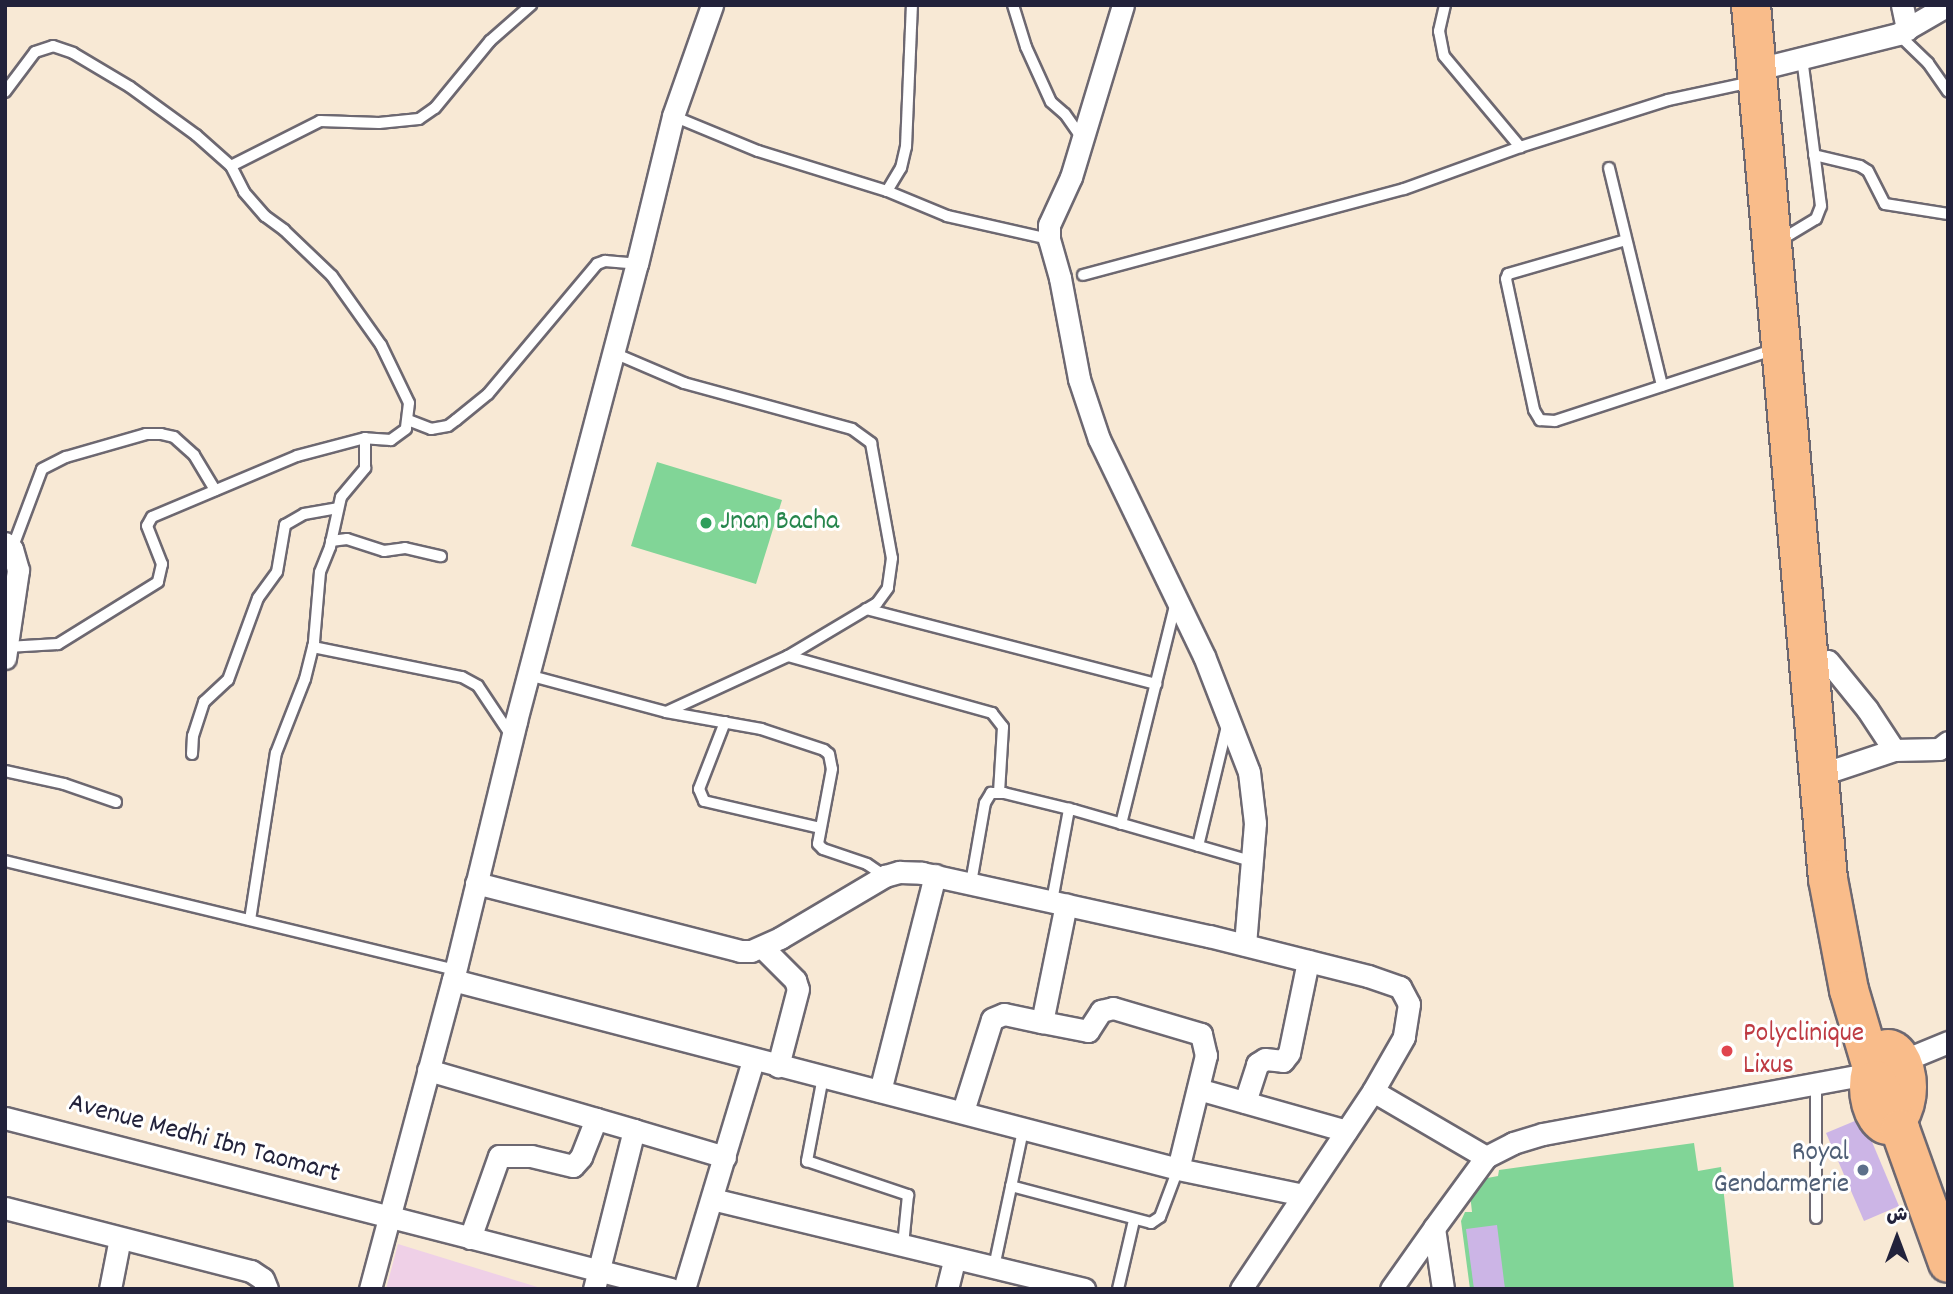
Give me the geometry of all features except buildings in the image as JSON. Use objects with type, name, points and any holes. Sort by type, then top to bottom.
[{"type":"highway","points":[[1751,5],[1778,68],[1781,347],[1828,879],[1846,977],[1885,1066],[1916,1121],[1948,1205]]},
{"type":"highway","points":[[1768,5],[1778,68],[1789,235],[1852,911],[1900,1129],[1948,1263]]},
{"type":"street","points":[[370,1289],[454,975],[512,737],[614,353],[673,116],[712,5]]},
{"type":"street","points":[[1123,5],[1071,177],[1049,225],[1049,239],[1060,278],[1079,379],[1099,439],[1178,597],[1249,772],[1254,799],[1245,945]]},
{"type":"street","points":[[1902,5],[1903,31]]},
{"type":"street","points":[[1778,68],[1903,31],[1948,5]]},
{"type":"street","points":[[7,641],[18,570],[9,546]]},
{"type":"street","points":[[1828,662],[1867,709],[1894,750]]},
{"type":"street","points":[[1837,769],[1894,750],[1945,749]]},
{"type":"street","points":[[476,883],[724,949],[751,951],[885,876],[899,872],[935,875],[1245,945],[1400,987],[1407,995],[1410,1013],[1404,1037],[1373,1091],[1241,1289]]},
{"type":"street","points":[[880,1091],[935,875]]},
{"type":"street","points":[[1042,1021],[1059,902]]},
{"type":"street","points":[[762,947],[795,980],[798,989],[778,1066]]},
{"type":"street","points":[[1245,1102],[1256,1064],[1265,1059],[1283,1061],[1289,1053],[1308,961]]},
{"type":"street","points":[[454,975],[752,1060],[1024,1126],[1178,1169],[1303,1195]]},
{"type":"street","points":[[963,1111],[992,1019],[1004,1014],[1088,1031],[1101,1011],[1112,1008],[1195,1030],[1203,1037],[1206,1048],[1178,1169]]},
{"type":"street","points":[[1391,1289],[1486,1157],[1513,1143],[1543,1134],[1816,1083],[1885,1066],[1948,1042]]},
{"type":"street","points":[[684,1289],[752,1060]]},
{"type":"street","points":[[428,1070],[725,1157]]},
{"type":"street","points":[[1198,1089],[1346,1131]]},
{"type":"street","points":[[1373,1091],[1486,1157]]},
{"type":"street","name":"Avenue Medhi Ibn Taomart","points":[[5,1118],[470,1238],[596,1280],[671,1289]]},
{"type":"street","points":[[470,1238],[499,1156],[531,1156],[573,1166],[581,1157],[596,1119]]},
{"type":"street","points":[[596,1280],[634,1130]]},
{"type":"street","points":[[712,1199],[1084,1289]]},
{"type":"street","points":[[5,1208],[251,1271],[263,1279],[267,1289]]},
{"type":"street","points":[[1434,1228],[1443,1289]]},
{"type":"street","points":[[110,1289],[120,1238]]},
{"type":"street","points":[[947,1289],[954,1258]]},
{"type":"lane","points":[[231,166],[320,121],[379,123],[419,119],[435,108],[490,41],[531,5]]},
{"type":"lane","points":[[887,191],[901,168],[906,146],[912,5]]},
{"type":"lane","points":[[1013,5],[1026,47],[1051,102],[1065,114],[1082,137]]},
{"type":"lane","points":[[1445,5],[1438,31],[1444,56],[1520,146]]},
{"type":"lane","points":[[1903,31],[1948,92]]},
{"type":"lane","points":[[5,92],[35,52],[44,46],[61,48],[150,100],[218,152],[231,166],[251,202],[323,267],[361,313],[400,381],[409,403],[406,429],[391,440],[365,438],[297,456],[158,513],[148,521],[162,569],[161,579],[153,587],[58,644],[7,641]]},
{"type":"lane","points":[[1083,275],[1404,189],[1520,146],[1778,68],[1814,155],[1821,206],[1816,219],[1789,235]]},
{"type":"lane","points":[[673,116],[758,152],[887,191],[967,222],[1049,239]]},
{"type":"lane","points":[[1814,155],[1860,166],[1868,171],[1885,204],[1948,214]]},
{"type":"lane","points":[[1609,168],[1662,386]]},
{"type":"lane","points":[[1626,240],[1508,274],[1506,279],[1534,410],[1541,420],[1555,421],[1781,347]]},
{"type":"lane","points":[[408,420],[431,429],[456,421],[488,394],[597,264],[604,261],[637,264]]},
{"type":"lane","points":[[614,353],[684,383],[852,429],[871,443],[892,572],[885,595],[866,609],[788,656],[666,712]]},
{"type":"lane","points":[[9,546],[42,469],[53,461],[79,453],[146,435],[174,437],[194,455],[215,490]]},
{"type":"lane","points":[[250,920],[276,752],[305,680],[313,646],[319,582],[337,508],[341,497],[365,468],[365,438]]},
{"type":"lane","points":[[192,754],[193,736],[204,702],[228,680],[258,598],[277,572],[285,525],[303,514],[337,508]]},
{"type":"lane","points":[[331,541],[347,539],[384,551],[405,548],[441,556]]},
{"type":"lane","points":[[1122,824],[1178,597]]},
{"type":"lane","points":[[866,609],[1156,684]]},
{"type":"lane","points":[[313,646],[462,677],[478,686],[512,737]]},
{"type":"lane","points":[[788,656],[992,713],[1003,727],[999,793]]},
{"type":"lane","points":[[528,675],[666,712],[761,729],[829,754],[830,785],[817,839],[820,847],[867,864],[885,876]]},
{"type":"lane","points":[[1198,846],[1228,719]]},
{"type":"lane","points":[[724,722],[699,789],[704,801],[820,828]]},
{"type":"lane","points":[[5,771],[64,784],[116,802]]},
{"type":"lane","points":[[971,883],[985,803],[988,795],[999,793],[1069,809],[1251,861]]},
{"type":"lane","points":[[1059,902],[1069,809]]},
{"type":"lane","points":[[5,861],[250,920],[454,975]]},
{"type":"lane","points":[[823,1077],[807,1161],[908,1195],[903,1245]]},
{"type":"lane","points":[[1816,1083],[1816,1218]]},
{"type":"lane","points":[[994,1267],[1024,1126]]},
{"type":"lane","points":[[1011,1186],[1151,1223],[1160,1217],[1178,1169]]},
{"type":"lane","points":[[1118,1289],[1134,1220]]},
{"type":"shaded area","points":[[398,1244],[544,1289],[386,1289]]},
{"type":"green space","name":"Jnan Bacha","points":[[657,462],[782,500],[756,584],[631,546]]},
{"type":"green space","points":[[1694,1143],[1698,1171],[1721,1167],[1734,1289],[1470,1289],[1461,1221],[1465,1212],[1472,1212],[1470,1194],[1482,1179],[1498,1176],[1499,1170]]},
{"type":"place","name":"Jnan Bacha","points":[[706,523]]},
{"type":"place","name":"Polyclinique Lixus","points":[[1727,1051]]},
{"type":"place","name":"Royal Gendarmerie","points":[[1863,1170]]}]
